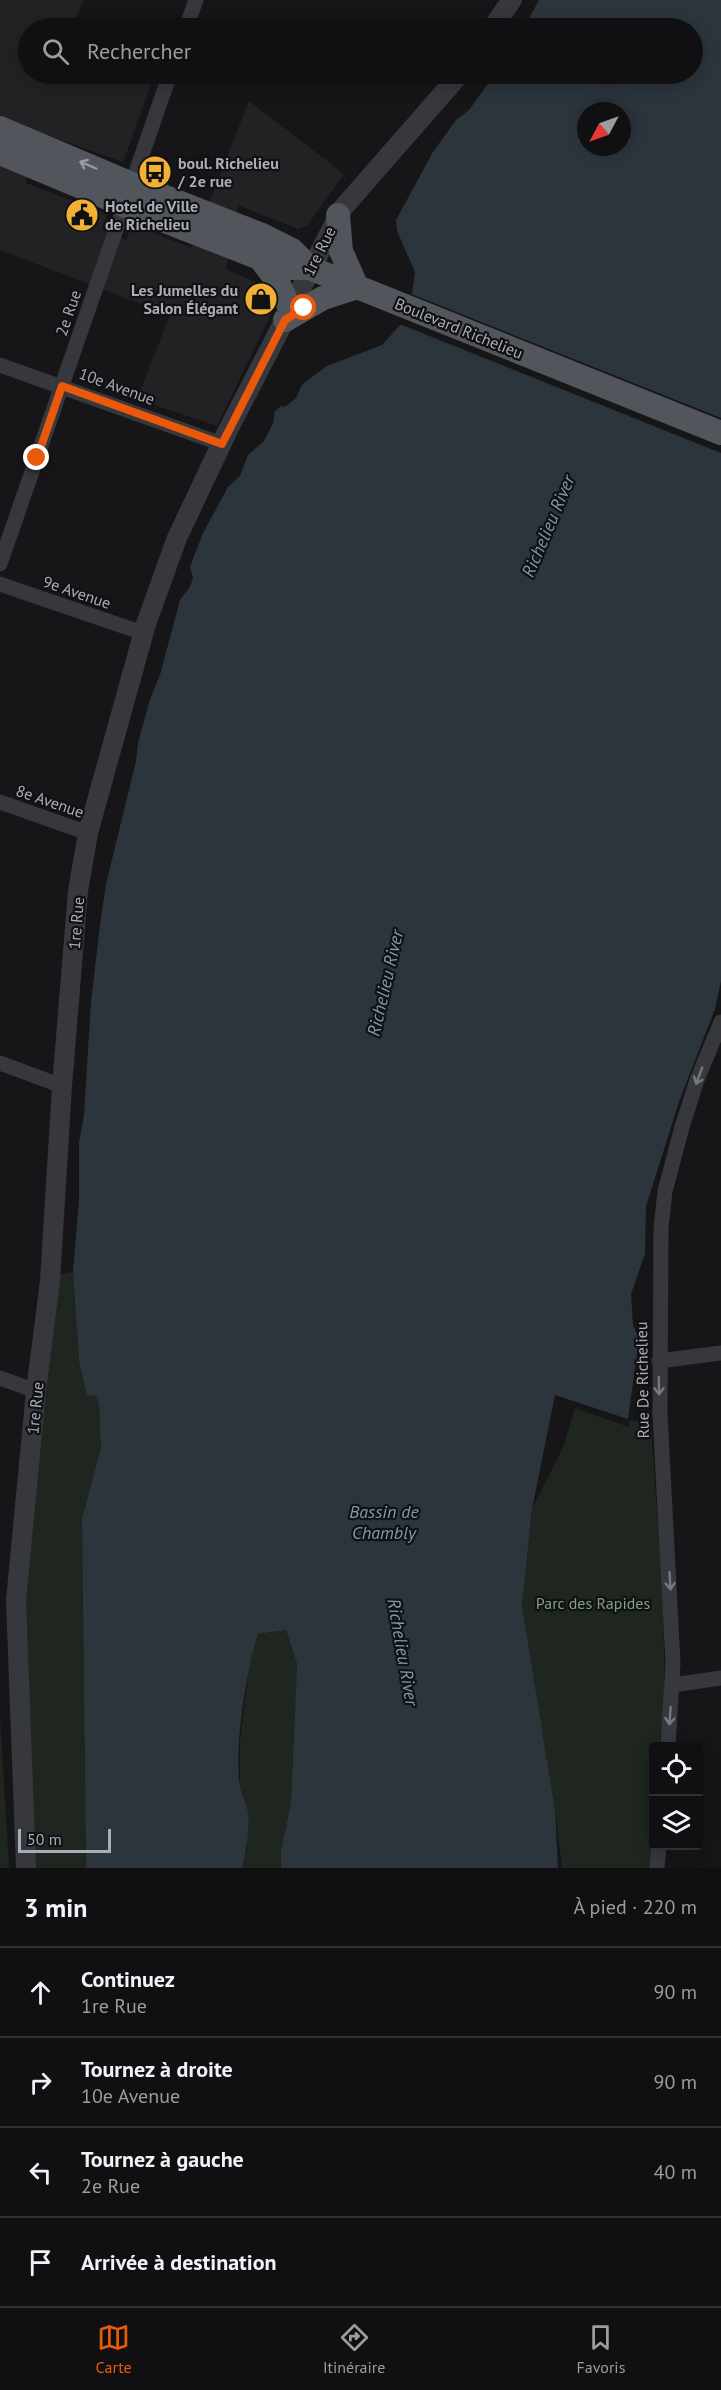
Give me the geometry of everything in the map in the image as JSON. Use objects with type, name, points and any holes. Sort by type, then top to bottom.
[{"type":"main road","name":"Boulevard Richelieu","points":[[0,128],[128,194],[259,257],[288,269],[310,268]]},
{"type":"main road","name":"Boulevard Richelieu","points":[[0,153],[284,245],[310,268],[721,433]]},
{"type":"main road","points":[[259,257],[278,282],[287,314],[357,287],[341,251],[338,215]]},
{"type":"street","points":[[189,18],[195,0]]},
{"type":"street","points":[[498,18],[507,2]]},
{"type":"street","name":"2e Rue","points":[[0,564],[166,84]]},
{"type":"street","name":"1re Rue","points":[[26,1868],[16,1600],[36,1391],[50,1281],[62,1086],[78,891],[88,833],[143,633],[177,538],[222,444],[338,215],[350,198],[452,84]]},
{"type":"street","name":"10e Avenue","points":[[0,364],[222,444]]},
{"type":"street","name":"9e Avenue","points":[[0,584],[143,633]]},
{"type":"street","name":"8e Avenue","points":[[0,802],[88,833]]},
{"type":"street","name":"Rue De Richelieu","points":[[668,1742],[673,1685],[672,1622],[661,1440],[659,1361],[661,1228],[665,1191],[688,1106],[721,1022]]},
{"type":"street","points":[[0,1063],[62,1086]]},
{"type":"street","points":[[659,1361],[721,1353]]},
{"type":"street","points":[[0,1378],[36,1391]]},
{"type":"street","points":[[673,1685],[721,1678]]},
{"type":"street","points":[[657,1868],[658,1850]]},
{"type":"shaded area","points":[[0,0],[84,0],[76,18],[18,18],[18,84],[151,84],[123,162],[38,132],[26,183],[107,214],[102,229],[126,240],[132,224],[191,248],[249,101],[344,174],[307,226],[298,229],[238,205],[226,269],[255,282],[268,291],[272,300],[271,314],[217,426],[137,399],[170,315],[0,250]]},
{"type":"green space","points":[[73,1272],[79,1361],[87,1396],[95,1394],[99,1403],[101,1448],[82,1518],[86,1868],[26,1868],[16,1600],[58,1275]]},
{"type":"green space","name":"Parc des Rapides","points":[[575,1408],[629,1427],[630,1420],[647,1422],[651,1426],[662,1586],[664,1705],[662,1742],[649,1742],[649,1850],[653,1850],[651,1868],[562,1868],[555,1810],[522,1605],[532,1509],[564,1445]]},
{"type":"green space","points":[[286,1630],[297,1664],[291,1803],[281,1850],[283,1868],[242,1868],[247,1847],[240,1786],[240,1741],[250,1659],[258,1634]]},
{"type":"green space","points":[[0,1716],[9,1868],[0,1868]]},
{"type":"water","points":[[539,0],[721,0],[721,981],[715,1009],[680,1099],[646,1206],[645,1254],[631,1294],[633,1325],[639,1339],[628,1419],[555,1395],[532,1509],[522,1605],[555,1810],[558,1868],[281,1868],[281,1850],[291,1803],[297,1664],[286,1630],[258,1634],[245,1688],[240,1731],[239,1770],[248,1823],[242,1868],[86,1868],[82,1518],[101,1448],[99,1403],[95,1395],[87,1396],[79,1361],[73,1272],[79,1199],[79,1143],[84,1115],[91,1002],[106,884],[150,699],[160,675],[180,600],[190,587],[193,578],[190,567],[203,533],[228,487],[240,476],[248,455],[264,441],[273,423],[275,411],[281,406],[285,407],[296,398],[302,385],[327,366],[382,345],[400,325],[412,293],[415,272],[397,231],[396,220],[433,152],[456,120],[469,110],[488,84],[703,84],[703,18],[529,18]]},
{"type":"pier","points":[[409,293],[721,418],[721,453],[397,323]]},
{"type":"place","name":"boul. Richelieu / 2e rue","points":[[155,172]]},
{"type":"place","name":"Hotel de Ville de Richelieu","points":[[82,215]]},
{"type":"place","name":"Les Jumelles du Salon Élégant","points":[[261,299]]},
{"type":"route","points":[[37,458],[62,386],[222,444],[285,320],[304,308]]},
{"type":"water label","name":"Richelieu River","points":[[548,526]]},
{"type":"water label","name":"Richelieu River","points":[[385,983]]},
{"type":"water label","name":"Bassin de Chambly","points":[[384,1522]]},
{"type":"water label","name":"Richelieu River","points":[[403,1652]]}]
